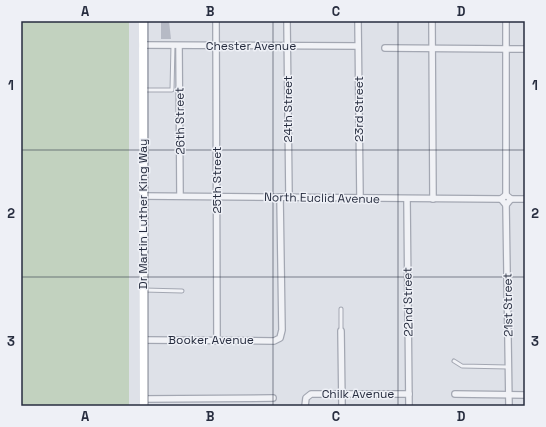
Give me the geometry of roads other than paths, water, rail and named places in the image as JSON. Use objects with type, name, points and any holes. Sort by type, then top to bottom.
[{"type":"street","name":"Dr Martin Luther King Way","points":[[142,21],[144,402]]},
{"type":"street","name":"25th Street","points":[[216,21],[217,340]]},
{"type":"street","name":"24th Street","points":[[287,21],[288,197]]},
{"type":"street","name":"23rd Street","points":[[358,21],[360,198]]},
{"type":"street","points":[[432,21],[433,198]]},
{"type":"street","points":[[506,21],[508,197],[506,205]]},
{"type":"street","name":"Chester Avenue","points":[[143,45],[358,46]]},
{"type":"street","name":"26th Street","points":[[176,46],[180,141],[180,196]]},
{"type":"street","points":[[385,48],[525,49]]},
{"type":"street","name":"North Euclid Avenue","points":[[143,196],[501,199]]},
{"type":"street","name":"Booker Avenue","points":[[144,340],[278,340],[282,336],[280,197]]},
{"type":"street","points":[[506,205],[501,199],[508,197],[525,199]]},
{"type":"street","name":"22nd Street","points":[[407,199],[409,406]]},
{"type":"street","name":"21st Street","points":[[506,205],[509,406]]},
{"type":"street","points":[[341,331],[342,406]]},
{"type":"street","name":"Chilk Avenue","points":[[304,406],[304,400],[310,394],[409,394]]},
{"type":"street","points":[[455,394],[525,395]]},
{"type":"street","points":[[144,402],[273,398]]},
{"type":"lane","points":[[143,90],[172,90],[176,46]]},
{"type":"lane","points":[[144,290],[182,291]]},
{"type":"lane","points":[[341,309],[341,331]]},
{"type":"lane","points":[[454,361],[462,366],[508,367]]}]
